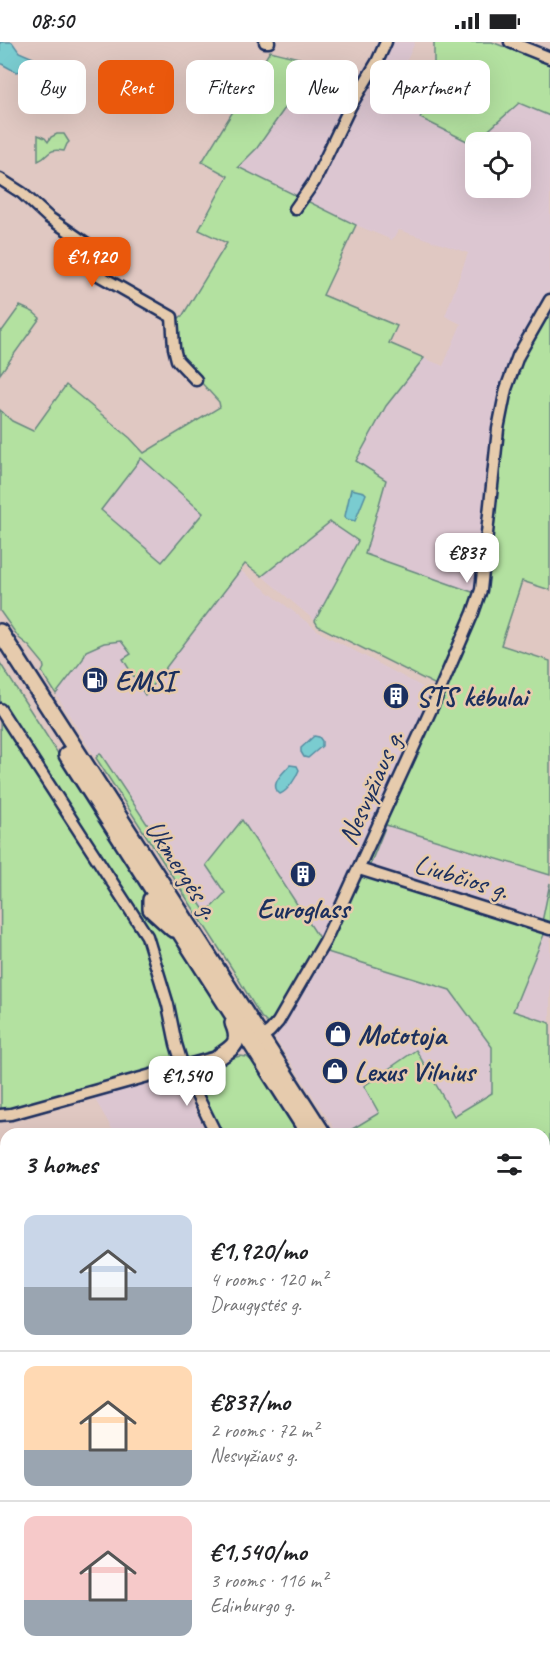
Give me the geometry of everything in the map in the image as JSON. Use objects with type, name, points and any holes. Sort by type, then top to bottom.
[{"type":"highway","name":"Ukmergės g.","points":[[0,633],[318,1128]]},
{"type":"highway","name":"Ukmergės g.","points":[[0,651],[157,897],[151,900],[151,909],[183,936],[305,1128]]},
{"type":"highway","points":[[157,897],[163,897],[185,919]]},
{"type":"highway","points":[[220,1056],[234,1046],[237,1038],[237,1032],[225,1003]]},
{"type":"highway","points":[[220,1056],[245,1053],[271,1075]]},
{"type":"street","points":[[295,209],[314,182],[350,107],[377,62],[386,42]]},
{"type":"street","points":[[510,42],[550,58]]},
{"type":"street","points":[[0,178],[22,193],[48,217],[109,259],[100,276],[172,317],[177,360],[196,380]]},
{"type":"street","name":"Nesvyžiaus g.","points":[[261,1038],[278,1022],[320,950],[359,869],[473,613],[481,590],[498,429],[506,389],[518,356],[550,300]]},
{"type":"street","points":[[0,709],[147,936],[168,1005],[183,1067],[213,1128]]},
{"type":"street","name":"Liubčios g.","points":[[359,869],[550,929]]},
{"type":"street","points":[[1,1117],[220,1056]]},
{"type":"shaded area","points":[[378,42],[415,42],[407,60],[370,60],[370,114],[422,114],[420,118],[465,140],[465,198],[531,198],[531,132],[487,132],[519,102],[550,116],[550,289],[528,327],[502,383],[497,402],[475,593],[364,554],[386,480],[355,461],[386,406],[424,358],[443,366],[461,324],[445,316],[468,253],[399,230],[392,240],[237,167],[257,148],[286,107],[286,114],[358,114],[358,76],[368,63]]},
{"type":"shaded area","points":[[141,458],[203,513],[162,562],[100,509]]},
{"type":"shaded area","points":[[330,522],[358,541],[315,621],[262,576]]},
{"type":"shaded area","points":[[240,570],[321,633],[434,693],[321,941],[225,893],[206,913],[101,753],[96,758],[56,694],[83,659],[86,651],[104,643],[121,641],[131,655],[123,659],[145,695]]},
{"type":"shaded area","points":[[386,825],[550,875],[542,922],[550,925],[550,1023],[513,1011],[545,933],[366,875]]},
{"type":"shaded area","points":[[324,951],[450,990],[492,1047],[492,1093],[454,1116],[416,1050],[380,1113],[354,1128],[334,1128],[275,1038],[284,1018]]},
{"type":"shaded area","points":[[175,1074],[205,1128],[112,1128],[93,1096]]},
{"type":"green space","points":[[434,42],[492,42],[550,65],[550,116],[519,103],[486,132],[465,132],[465,140],[420,118],[422,114],[490,114],[490,60],[434,60]]},
{"type":"green space","points":[[270,51],[307,60],[286,60],[286,107],[257,148],[238,167],[356,225],[323,295],[397,326],[389,343],[424,358],[386,406],[356,461],[386,480],[365,554],[475,593],[436,685],[318,626],[315,621],[358,541],[330,522],[262,576],[245,564],[145,695],[123,659],[131,654],[121,641],[104,643],[86,651],[83,659],[56,694],[42,672],[43,663],[19,638],[0,611],[0,410],[12,421],[33,431],[66,385],[130,438],[144,453],[220,407],[219,402],[178,357],[175,321],[183,315],[227,243],[199,230],[228,176],[202,162],[231,114],[274,114],[274,60],[264,60]],"holes":[[[141,458],[203,513],[162,562],[101,510]]]},
{"type":"green space","points":[[57,134],[64,134],[69,142],[64,151],[51,152],[38,161],[38,135],[48,142]]},
{"type":"green space","points":[[20,306],[40,318],[0,374],[0,330],[2,331]]},
{"type":"green space","points":[[550,308],[550,590],[522,581],[501,645],[550,661],[550,875],[386,825],[366,875],[545,932],[513,1011],[550,1023],[550,1128],[354,1128],[379,1113],[364,1086],[416,1050],[454,1116],[492,1093],[492,1047],[450,990],[324,951],[479,609],[507,402],[524,351]]},
{"type":"green space","points":[[0,663],[234,1028],[235,1034],[220,1050],[15,1109],[1,1111]]},
{"type":"green space","points":[[100,753],[206,913],[225,893],[206,865],[242,820],[321,941],[271,1023],[267,1023],[261,1017],[96,758]]},
{"type":"green space","points":[[550,883],[550,925],[542,922]]},
{"type":"green space","points":[[240,1056],[247,1057],[253,1062],[296,1128],[217,1128],[190,1071]]},
{"type":"water","points":[[0,42],[12,42],[19,52],[33,58],[33,60],[18,60],[18,72],[16,72],[0,63]]},
{"type":"water","points":[[351,489],[366,494],[355,521],[346,519],[345,516]]},
{"type":"water","points":[[314,736],[319,737],[322,746],[308,758],[304,757],[301,748]]},
{"type":"water","points":[[290,765],[297,766],[299,770],[291,784],[280,794],[276,783]]},
{"type":"place","name":"EMSI","points":[[95,680]]},
{"type":"place","name":"STS kėbulai","points":[[396,696]]},
{"type":"place","name":"Euroglass","points":[[303,874]]},
{"type":"place","name":"Mototoja","points":[[338,1034]]},
{"type":"place","name":"Lexus Vilnius","points":[[335,1071]]}]
